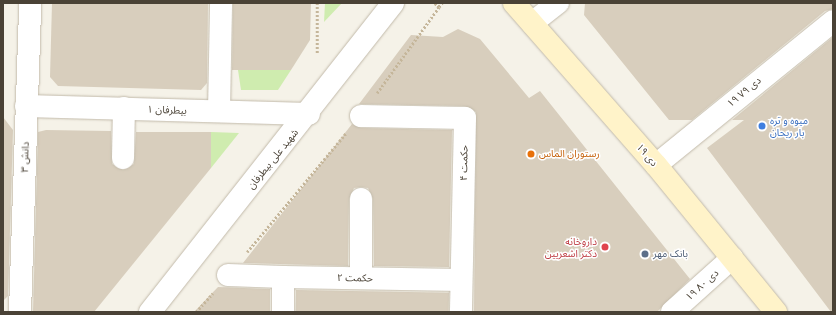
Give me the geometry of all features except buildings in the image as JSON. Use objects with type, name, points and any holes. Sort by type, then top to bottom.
[{"type":"main road","name":"۱۹ دی","points":[[514,3],[656,165],[776,312]]},
{"type":"street","name":"دانش ۳","points":[[20,312],[30,3]]},
{"type":"street","points":[[218,111],[221,3]]},
{"type":"street","name":"شهید علی بیطرفان","points":[[150,312],[309,114],[393,3]]},
{"type":"street","points":[[532,23],[558,3]]},
{"type":"street","name":"۱۹ دی ۷۹","points":[[656,165],[833,21]]},
{"type":"street","name":"بیطرفان ۱","points":[[26,106],[309,114]]},
{"type":"street","points":[[123,158],[124,108]]},
{"type":"street","name":"حکمت ۴","points":[[361,116],[466,118],[461,312]]},
{"type":"street","points":[[361,199],[361,278]]},
{"type":"street","name":"۱۹ دی ۸۰","points":[[672,312],[732,258]]},
{"type":"street","name":"حکمت ۲","points":[[228,275],[461,280]]},
{"type":"street","points":[[282,312],[283,277]]},
{"type":"path","points":[[317,3],[317,53]]},
{"type":"path","points":[[435,3],[439,7]]},
{"type":"path","points":[[196,312],[361,116],[442,3]]},
{"type":"green space","points":[[325,3],[342,3],[324,22]]},
{"type":"green space","points":[[238,70],[291,70],[278,90],[241,90]]},
{"type":"green space","points":[[211,132],[239,133],[211,168]]},
{"type":"place","name":"میوه و تره بار ریحان","points":[[762,126]]},
{"type":"place","name":"رستوران الماس","points":[[531,154]]},
{"type":"place","name":"داروخانه دکتر اشعریین","points":[[605,247]]},
{"type":"place","name":"بانک مهر","points":[[645,254]]}]
